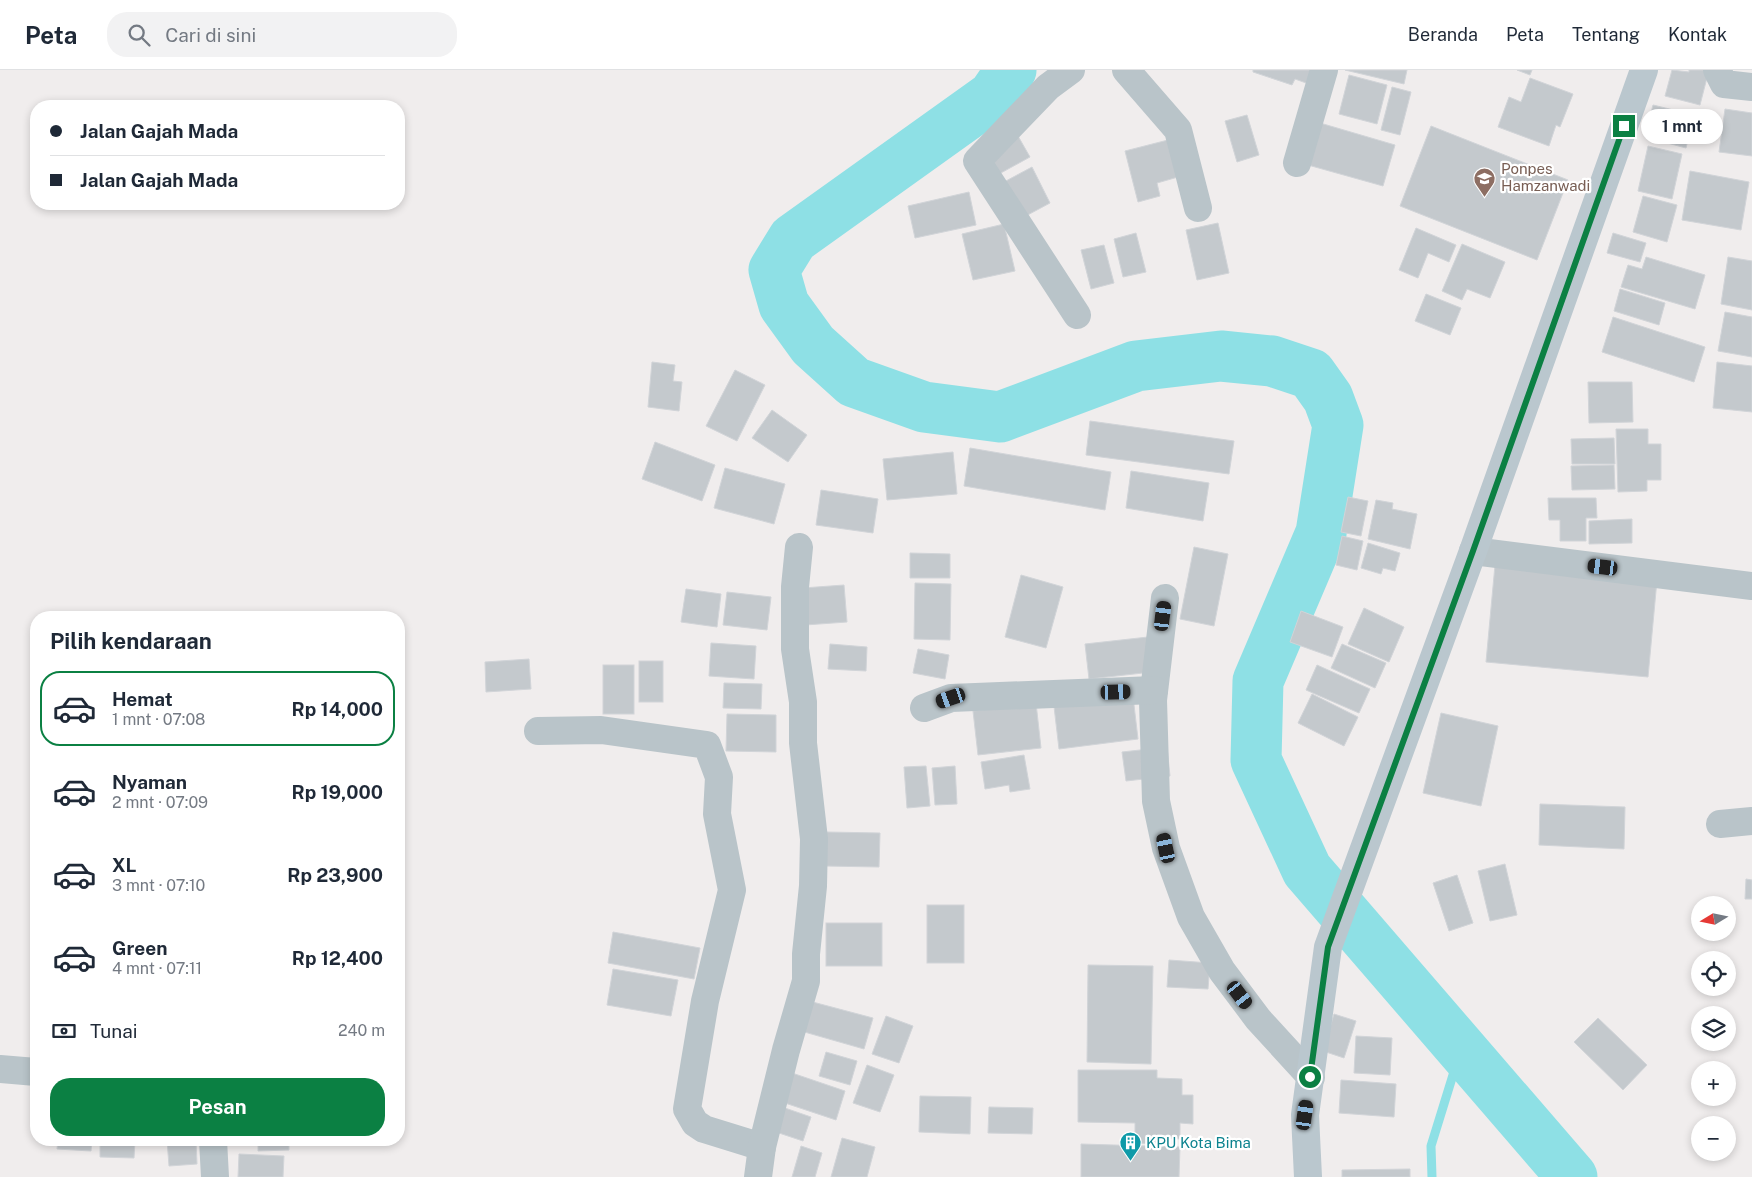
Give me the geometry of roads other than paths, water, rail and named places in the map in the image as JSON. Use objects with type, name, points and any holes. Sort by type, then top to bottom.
[{"type":"main road","points":[[1308,1177],[1305,1115],[1328,947],[1473,551],[1644,70]]},
{"type":"street","points":[[1071,70],[1048,87],[977,161],[1078,315]]},
{"type":"street","points":[[1126,70],[1178,130],[1198,208]]},
{"type":"street","points":[[1297,163],[1324,70]]},
{"type":"street","points":[[1717,70],[1724,84],[1752,87]]},
{"type":"street","points":[[758,1177],[762,1148],[786,1050],[806,981],[806,954],[813,886],[814,839],[803,743],[803,702],[795,649],[795,588],[799,547]]},
{"type":"street","points":[[1473,551],[1752,586]]},
{"type":"street","points":[[1165,598],[1153,700],[1156,802],[1166,848],[1191,917],[1222,971],[1258,1019],[1310,1077]]},
{"type":"street","points":[[924,708],[951,698],[1154,690]]},
{"type":"street","points":[[538,731],[601,730],[707,745],[719,777],[717,814],[732,890],[705,1000],[687,1109],[696,1123],[704,1128],[762,1148]]},
{"type":"street","points":[[1720,824],[1752,821]]},
{"type":"street","points":[[0,1069],[30,1072]]},
{"type":"street","points":[[214,1146],[215,1177]]},
{"type":"waterway","points":[[1011,70],[993,96],[793,239],[774,270],[784,305],[813,345],[854,382],[924,407],[1000,417],[1136,366],[1221,356],[1272,361],[1311,374],[1328,398],[1338,425],[1321,533],[1258,681],[1256,760],[1307,870],[1572,1177]]},
{"type":"waterway","points":[[1432,1177],[1431,1146],[1461,1049]]},
{"type":"place","name":"Ponpes Hamzanwadi","points":[[1485,197]]},
{"type":"place","name":"KPU Kota Bima","points":[[1130,1162]]}]
